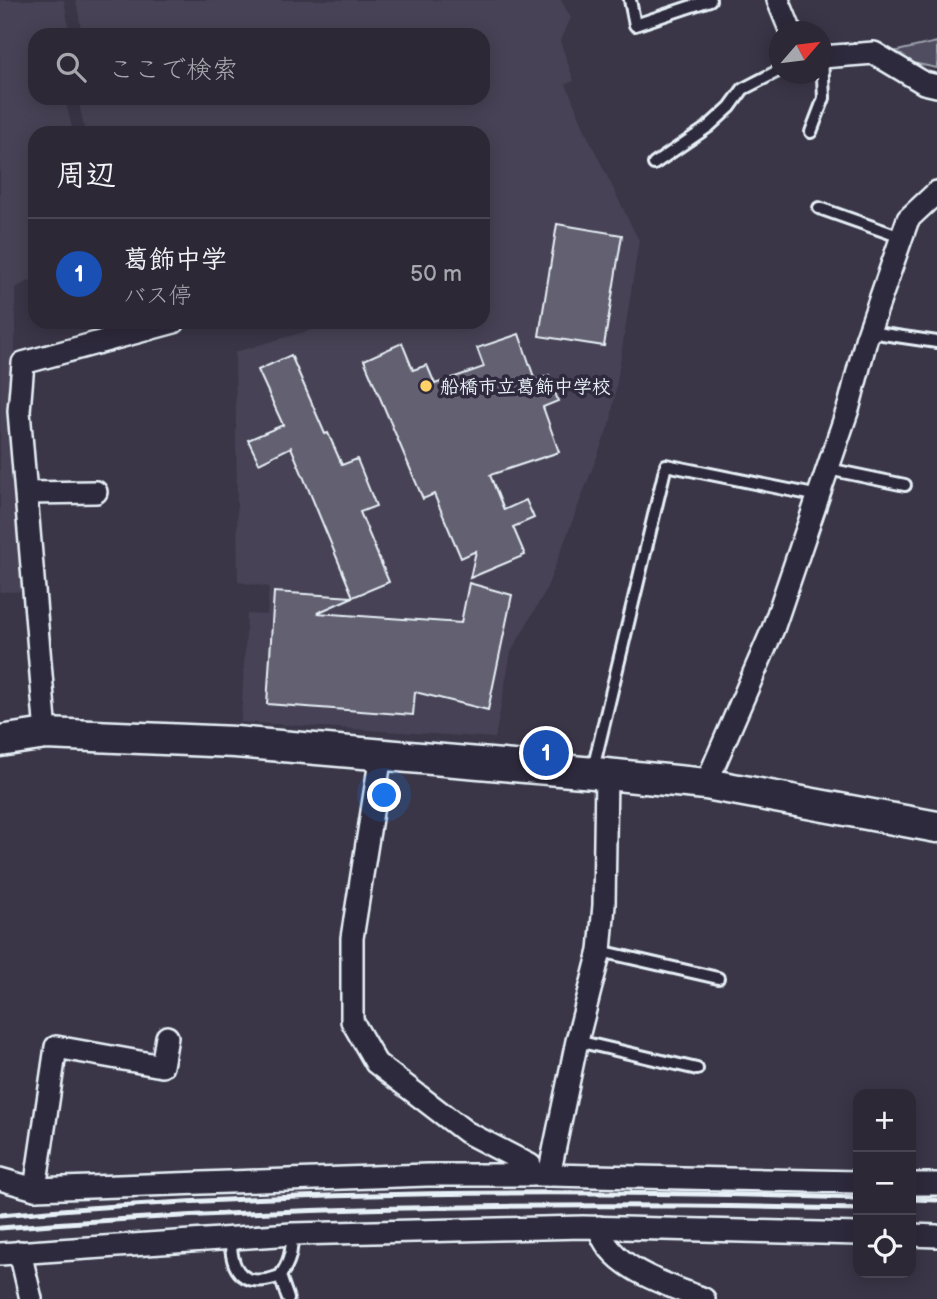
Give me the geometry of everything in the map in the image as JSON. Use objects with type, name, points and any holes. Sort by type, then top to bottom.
[{"type":"street","points":[[778,0],[787,21]]},
{"type":"street","points":[[832,56],[874,53],[924,83],[937,86]]},
{"type":"street","points":[[706,784],[773,629],[820,496],[869,332],[908,219],[937,192]]},
{"type":"street","points":[[46,734],[19,411],[23,363],[148,329]]},
{"type":"street","points":[[27,493],[96,492]]},
{"type":"street","points":[[0,741],[46,734],[235,742],[599,773],[706,784],[937,827]]},
{"type":"street","points":[[381,755],[352,938],[352,1021],[376,1063],[466,1132],[530,1165],[539,1175]]},
{"type":"street","points":[[539,1175],[600,951],[604,905],[599,773]]},
{"type":"street","points":[[35,1189],[56,1047],[162,1066],[167,1037]]},
{"type":"street","points":[[0,1179],[35,1189],[384,1176],[539,1175],[853,1182]]},
{"type":"street","points":[[916,1184],[937,1184]]},
{"type":"street","points":[[598,1227],[601,1240],[608,1251],[618,1258],[649,1278],[704,1299]]},
{"type":"street","points":[[31,1299],[10,1253],[292,1234],[598,1227],[853,1234]]},
{"type":"street","points":[[916,1235],[937,1236]]},
{"type":"lane","points":[[629,0],[635,24],[710,0]]},
{"type":"lane","points":[[654,164],[708,127],[730,107],[743,89],[769,75]]},
{"type":"lane","points":[[811,132],[824,98],[823,84]]},
{"type":"lane","points":[[819,208],[901,237]]},
{"type":"lane","points":[[869,332],[937,342]]},
{"type":"lane","points":[[599,773],[666,465],[820,496]]},
{"type":"lane","points":[[828,469],[905,485]]},
{"type":"lane","points":[[600,951],[718,978]]},
{"type":"lane","points":[[577,1041],[697,1069]]},
{"type":"lane","points":[[231,1238],[231,1260],[237,1270],[247,1280],[259,1281],[281,1276],[288,1265],[292,1250],[292,1234]]},
{"type":"lane","points":[[281,1276],[288,1299]]},
{"type":"shaded area","points":[[0,0],[64,0],[69,28],[28,28],[28,105],[67,105],[71,126],[28,126],[28,282],[15,288],[15,412],[31,591],[0,592]]},
{"type":"shaded area","name":"船橋市立葛飾中学校","points":[[76,0],[561,0],[571,18],[560,41],[574,81],[566,84],[588,137],[639,241],[611,420],[546,590],[511,652],[495,738],[241,722],[247,614],[267,615],[269,587],[238,582],[235,352],[315,329],[490,329],[490,126],[84,126],[79,105],[490,105],[490,28],[81,28]]},
{"type":"shaded area","points":[[937,42],[937,68],[908,62],[888,53]]},
{"type":"building","points":[[557,224],[622,235],[604,346],[539,336]]},
{"type":"building","points":[[519,334],[535,380],[549,375],[558,401],[543,407],[559,452],[490,475],[504,510],[526,500],[534,518],[513,527],[525,555],[470,578],[476,551],[461,558],[434,494],[423,499],[364,360],[402,343],[413,370],[427,365],[435,384],[484,367],[477,348]]},
{"type":"building","points":[[291,355],[325,434],[328,433],[342,465],[357,459],[376,506],[360,512],[389,582],[353,597],[291,447],[259,463],[248,440],[283,425],[258,370]]},
{"type":"building","points":[[469,583],[512,595],[488,710],[415,692],[413,715],[267,704],[274,592],[353,597],[317,613],[461,623]]},
{"type":"railway","points":[[0,1215],[322,1196],[644,1193],[853,1198]]},
{"type":"railway","points":[[916,1199],[937,1200]]},
{"type":"railway","points":[[0,1228],[214,1214],[429,1207],[853,1209]]},
{"type":"place","name":"船橋市立葛飾中学校","points":[[426,386]]},
{"type":"place","name":"葛飾中学","points":[[546,753]]}]
